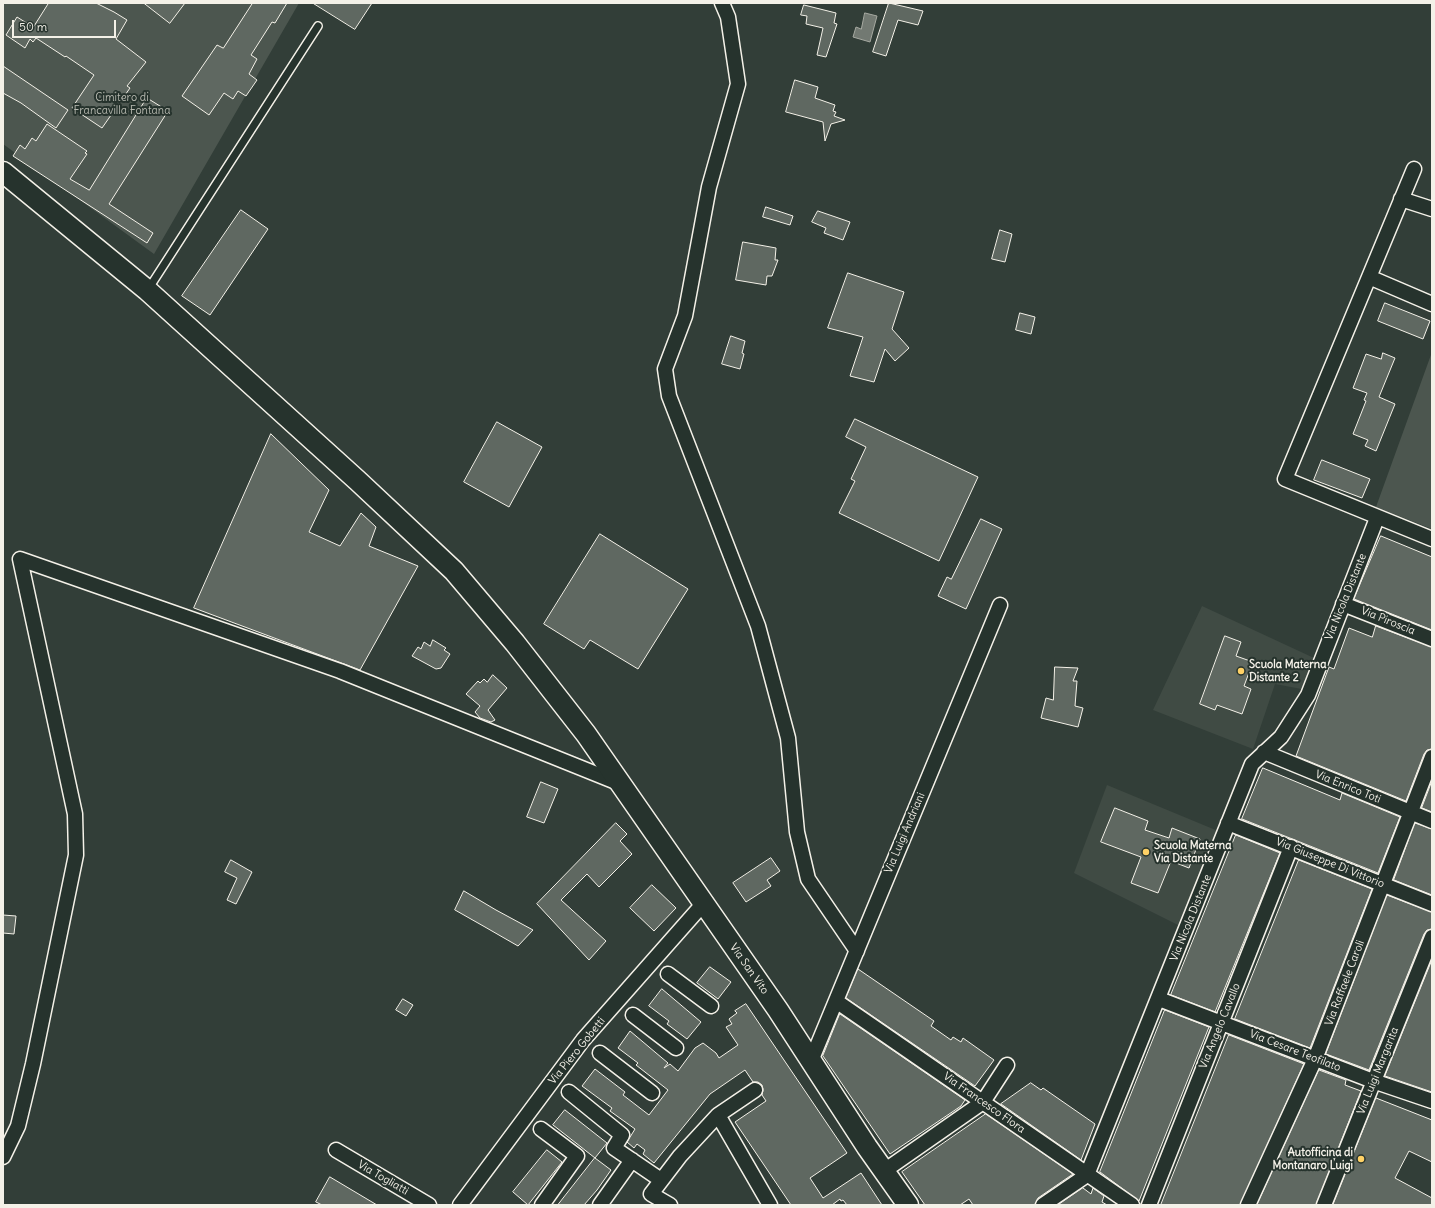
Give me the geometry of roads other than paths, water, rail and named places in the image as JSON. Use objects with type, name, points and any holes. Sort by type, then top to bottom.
[{"type":"street","points":[[722,3],[728,17],[738,84],[708,187],[686,316],[665,369],[669,396],[758,626],[788,738],[797,832],[808,879],[857,951]]},
{"type":"street","points":[[1414,169],[1285,479],[1432,540]]},
{"type":"street","name":"Via San Vito","points":[[3,172],[148,290],[358,481],[454,571],[515,643],[586,734],[704,904],[908,1205]]},
{"type":"street","points":[[1401,199],[1432,209]]},
{"type":"street","points":[[1369,277],[1432,304]]},
{"type":"street","name":"Via Nicola Distante","points":[[1087,1175],[1159,999],[1252,764],[1282,737],[1308,695],[1377,518]]},
{"type":"street","points":[[3,1157],[20,1118],[76,855],[75,814],[20,559],[340,671],[621,784]]},
{"type":"street","name":"Via Piroscia","points":[[1343,604],[1432,639]]},
{"type":"street","name":"Via Luigi Andriani","points":[[811,1061],[1000,605]]},
{"type":"street","name":"Via Enrico Toti","points":[[1264,752],[1432,821]]},
{"type":"street","name":"Via Raffaele Caroli","points":[[1248,1205],[1315,1059],[1432,757]]},
{"type":"street","name":"Via Giuseppe Di Vittorio","points":[[1228,823],[1432,904]]},
{"type":"street","name":"Via Angelo Cavallo","points":[[1149,1205],[1291,847]]},
{"type":"street","name":"Via Piero Gobetti","points":[[460,1205],[583,1040],[704,904]]},
{"type":"street","name":"Via Luigi Margarita","points":[[1324,1205],[1432,937]]},
{"type":"street","points":[[668,974],[711,1006]]},
{"type":"street","name":"Via Cesare Teofilato","points":[[1159,999],[1373,1081],[1432,1101]]},
{"type":"street","name":"Via Francesco Flora","points":[[836,1000],[1132,1205]]},
{"type":"street","points":[[632,1015],[676,1048]]},
{"type":"street","points":[[600,1053],[652,1093]]},
{"type":"street","points":[[884,1171],[983,1102],[1007,1065]]},
{"type":"street","points":[[670,1205],[651,1194],[661,1180],[680,1156],[718,1115],[755,1090]]},
{"type":"street","points":[[569,1092],[622,1135],[614,1148],[661,1180]]},
{"type":"street","points":[[718,1115],[770,1205]]},
{"type":"street","points":[[541,1129],[577,1156],[542,1205]]},
{"type":"street","name":"Via Togliatti","points":[[336,1150],[412,1201],[429,1205]]},
{"type":"street","points":[[600,1205],[632,1160]]},
{"type":"street","points":[[1043,1205],[1087,1175]]},
{"type":"lane","points":[[148,290],[318,26]]},
{"type":"place","name":"Scuola Materna Distante 2","points":[[1241,671]]},
{"type":"place","name":"Scuola Materna Via Distante","points":[[1146,852]]},
{"type":"place","name":"Autofficina di Montanaro Luigi","points":[[1361,1159]]},
{"type":"park label","name":"Cimitero di Francavilla Fontana","points":[[122,104]]}]
